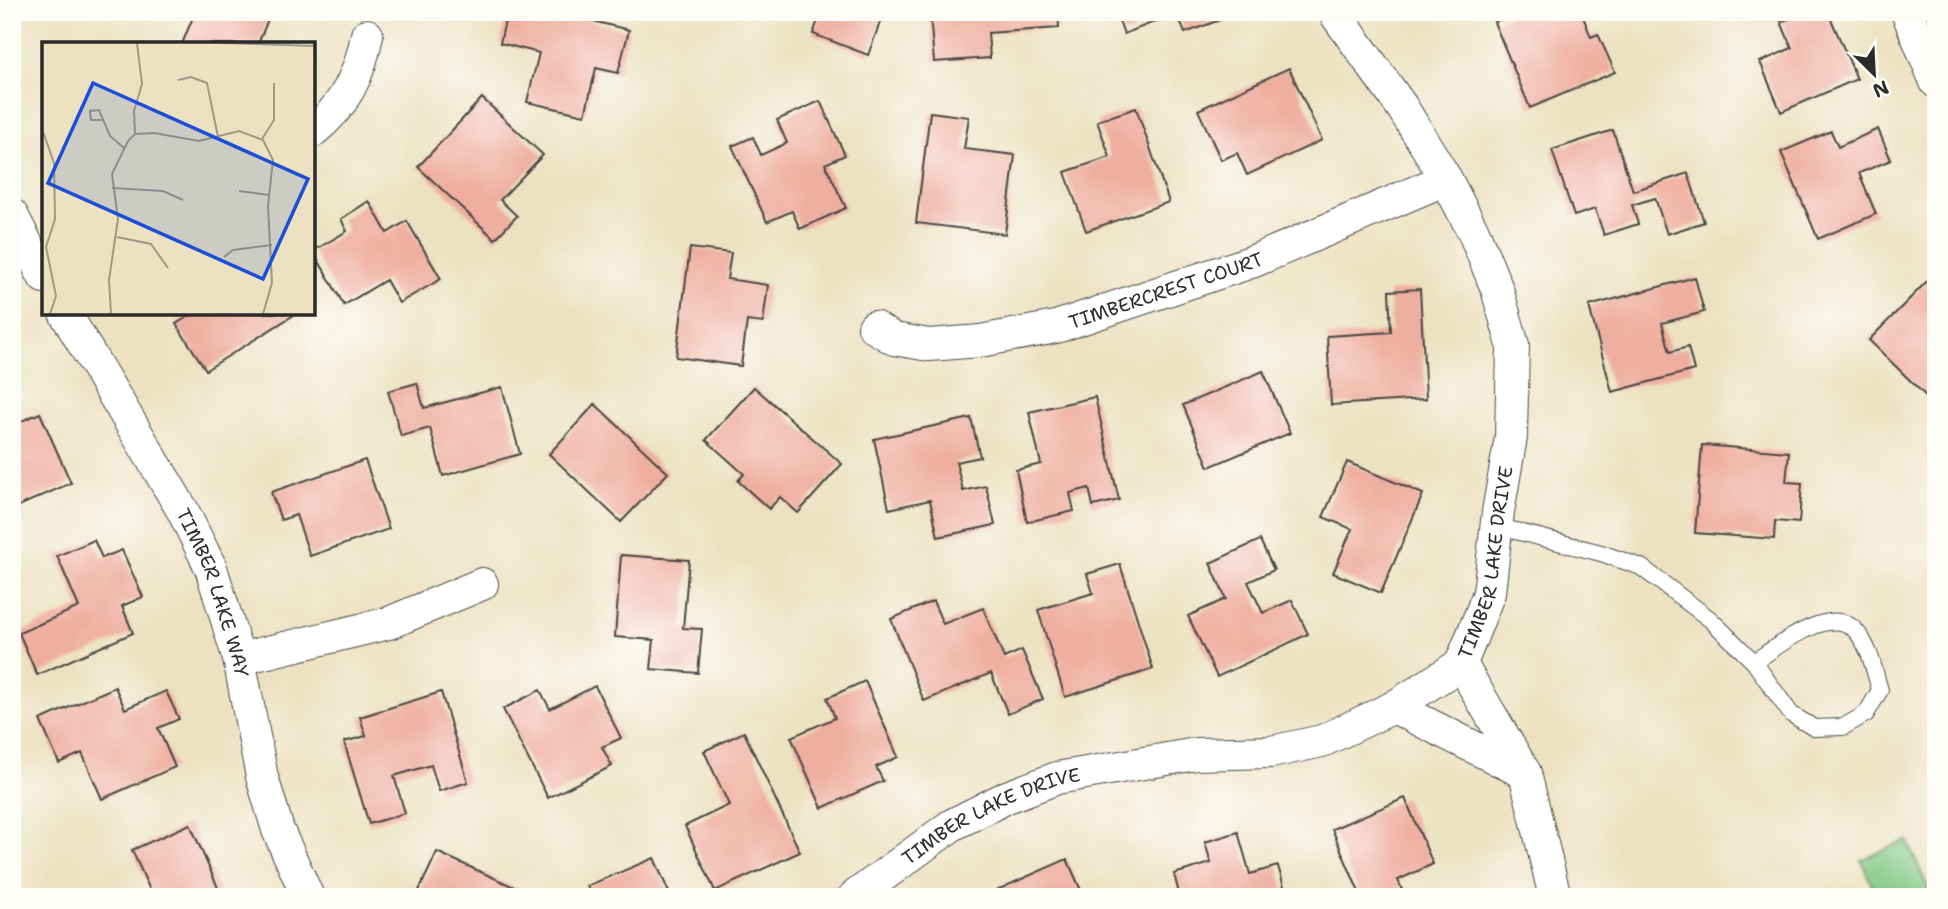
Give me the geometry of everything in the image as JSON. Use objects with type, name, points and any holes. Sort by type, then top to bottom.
[{"type":"street","name":"TIMBER LAKE DRIVE","points":[[854,897],[952,825],[1007,797],[1057,778],[1196,754],[1271,752],[1322,740],[1394,707],[1461,664],[1489,593],[1496,526],[1511,437],[1513,345],[1497,289],[1474,233],[1446,179],[1402,107],[1334,12]]},
{"type":"street","points":[[1907,12],[1936,82]]},
{"type":"street","points":[[315,129],[349,92],[362,67],[367,35]]},
{"type":"street","name":"TIMBERCREST COURT","points":[[874,327],[894,340],[929,345],[980,341],[1056,327],[1254,261],[1446,179]]},
{"type":"street","points":[[12,215],[42,273]]},
{"type":"street","name":"TIMBER LAKE WAY","points":[[66,315],[183,511],[211,568],[239,659],[266,791],[278,830],[308,897]]},
{"type":"street","points":[[239,659],[390,623],[482,584]]},
{"type":"street","points":[[1461,664],[1525,773],[1555,897]]},
{"type":"street","points":[[1394,707],[1525,773]]},
{"type":"lane","points":[[1496,526],[1601,553],[1641,567],[1711,620],[1754,662],[1791,714],[1814,728],[1843,727],[1866,714],[1880,690],[1869,653],[1854,628],[1838,621],[1804,628],[1754,662]]},
{"type":"green space","points":[[1907,840],[1932,897],[1877,897],[1861,860]]},
{"type":"building","points":[[195,12],[271,12],[259,42],[183,42]]},
{"type":"building","points":[[507,12],[556,12],[629,30],[618,73],[596,68],[585,115],[527,102],[539,53],[500,43]]},
{"type":"building","points":[[821,12],[868,12],[882,17],[868,55],[813,34]]},
{"type":"building","points":[[1058,12],[1059,28],[988,33],[990,58],[934,62],[930,14]]},
{"type":"building","points":[[1116,12],[1217,12],[1220,20],[1185,33],[1177,13],[1124,34]]},
{"type":"building","points":[[1518,12],[1581,12],[1591,37],[1598,34],[1615,72],[1530,108],[1494,22]]},
{"type":"building","points":[[1804,12],[1828,12],[1857,79],[1781,112],[1760,62],[1792,48],[1781,22]]},
{"type":"building","points":[[1289,68],[1322,140],[1247,175],[1237,153],[1221,160],[1198,110]]},
{"type":"building","points":[[482,98],[543,155],[500,200],[517,216],[495,239],[418,167]]},
{"type":"building","points":[[820,101],[845,155],[825,164],[846,208],[800,229],[792,211],[767,222],[732,146],[753,137],[761,155],[787,143],[777,120]]},
{"type":"building","points":[[1136,108],[1169,202],[1086,231],[1065,172],[1110,157],[1097,121]]},
{"type":"building","points":[[930,112],[969,117],[964,149],[1015,155],[1005,234],[916,223]]},
{"type":"building","points":[[1878,129],[1891,160],[1859,173],[1876,214],[1818,239],[1781,152],[1831,131],[1838,147]]},
{"type":"building","points":[[1613,130],[1633,191],[1688,173],[1704,222],[1667,234],[1655,198],[1632,205],[1638,224],[1604,235],[1595,209],[1574,216],[1552,150]]},
{"type":"building","points":[[369,201],[387,233],[407,221],[441,279],[399,303],[386,280],[344,305],[315,254],[315,250],[347,231],[341,219]]},
{"type":"building","points":[[690,248],[731,253],[727,279],[768,285],[763,323],[747,321],[741,366],[676,357]]},
{"type":"building","points":[[1936,272],[1936,398],[1932,402],[1869,340]]},
{"type":"building","points":[[1695,277],[1704,312],[1662,323],[1670,352],[1688,347],[1694,370],[1612,392],[1589,306]]},
{"type":"building","points":[[1420,289],[1426,399],[1331,405],[1327,336],[1391,332],[1389,291]]},
{"type":"building","points":[[191,315],[294,315],[206,370],[176,324]]},
{"type":"building","points":[[1263,371],[1290,433],[1209,467],[1183,405]]},
{"type":"building","points":[[417,383],[424,408],[502,387],[520,454],[443,476],[430,428],[401,436],[388,391]]},
{"type":"building","points":[[754,387],[842,464],[798,513],[780,497],[769,509],[738,481],[744,474],[706,440]]},
{"type":"building","points":[[1095,397],[1119,500],[1093,506],[1089,488],[1070,493],[1074,511],[1027,522],[1016,470],[1041,464],[1029,412]]},
{"type":"building","points":[[595,404],[668,473],[621,522],[549,454]]},
{"type":"building","points":[[40,413],[71,483],[12,509],[12,425]]},
{"type":"building","points":[[971,418],[980,457],[956,462],[963,491],[986,486],[995,525],[938,537],[930,500],[889,509],[874,439]]},
{"type":"building","points":[[1702,445],[1789,452],[1786,482],[1802,483],[1799,523],[1775,521],[1774,539],[1695,533]]},
{"type":"building","points":[[365,460],[389,529],[310,556],[296,515],[281,520],[271,492]]},
{"type":"building","points":[[1347,462],[1423,494],[1381,593],[1333,573],[1352,529],[1323,517]]},
{"type":"building","points":[[94,540],[102,558],[122,550],[143,597],[122,606],[133,633],[37,675],[19,633],[79,607],[57,556]]},
{"type":"building","points":[[1260,540],[1274,570],[1248,582],[1263,613],[1292,600],[1308,634],[1217,677],[1188,616],[1226,599],[1210,563]]},
{"type":"building","points":[[621,555],[689,560],[683,628],[702,629],[698,673],[651,669],[654,640],[615,637]]},
{"type":"building","points":[[1120,564],[1153,669],[1065,697],[1038,610],[1093,593],[1087,574]]},
{"type":"building","points":[[933,601],[943,624],[983,608],[1004,658],[1022,650],[1043,699],[1008,714],[991,673],[924,701],[891,619]]},
{"type":"building","points":[[865,681],[898,757],[876,767],[883,781],[822,808],[791,737],[835,718],[827,698]]},
{"type":"building","points":[[595,686],[621,738],[602,747],[612,766],[548,798],[503,709],[540,690],[550,709]]},
{"type":"building","points":[[115,687],[125,709],[166,691],[179,719],[158,728],[175,767],[102,799],[82,753],[59,763],[40,720]]},
{"type":"building","points":[[441,692],[468,782],[439,791],[431,765],[394,776],[405,813],[369,824],[344,742],[366,736],[360,717]]},
{"type":"building","points":[[744,732],[800,852],[715,891],[685,826],[729,805],[704,751]]},
{"type":"building","points":[[1405,798],[1433,864],[1398,880],[1405,897],[1361,897],[1332,829]]},
{"type":"building","points":[[190,824],[222,897],[153,897],[132,850]]},
{"type":"building","points":[[1238,832],[1250,874],[1278,866],[1287,897],[1180,897],[1174,874],[1211,863],[1205,842]]},
{"type":"building","points":[[437,852],[536,897],[416,897]]},
{"type":"building","points":[[654,858],[671,897],[592,897],[587,886]]},
{"type":"building","points":[[1067,859],[1084,897],[989,897],[988,894]]}]
